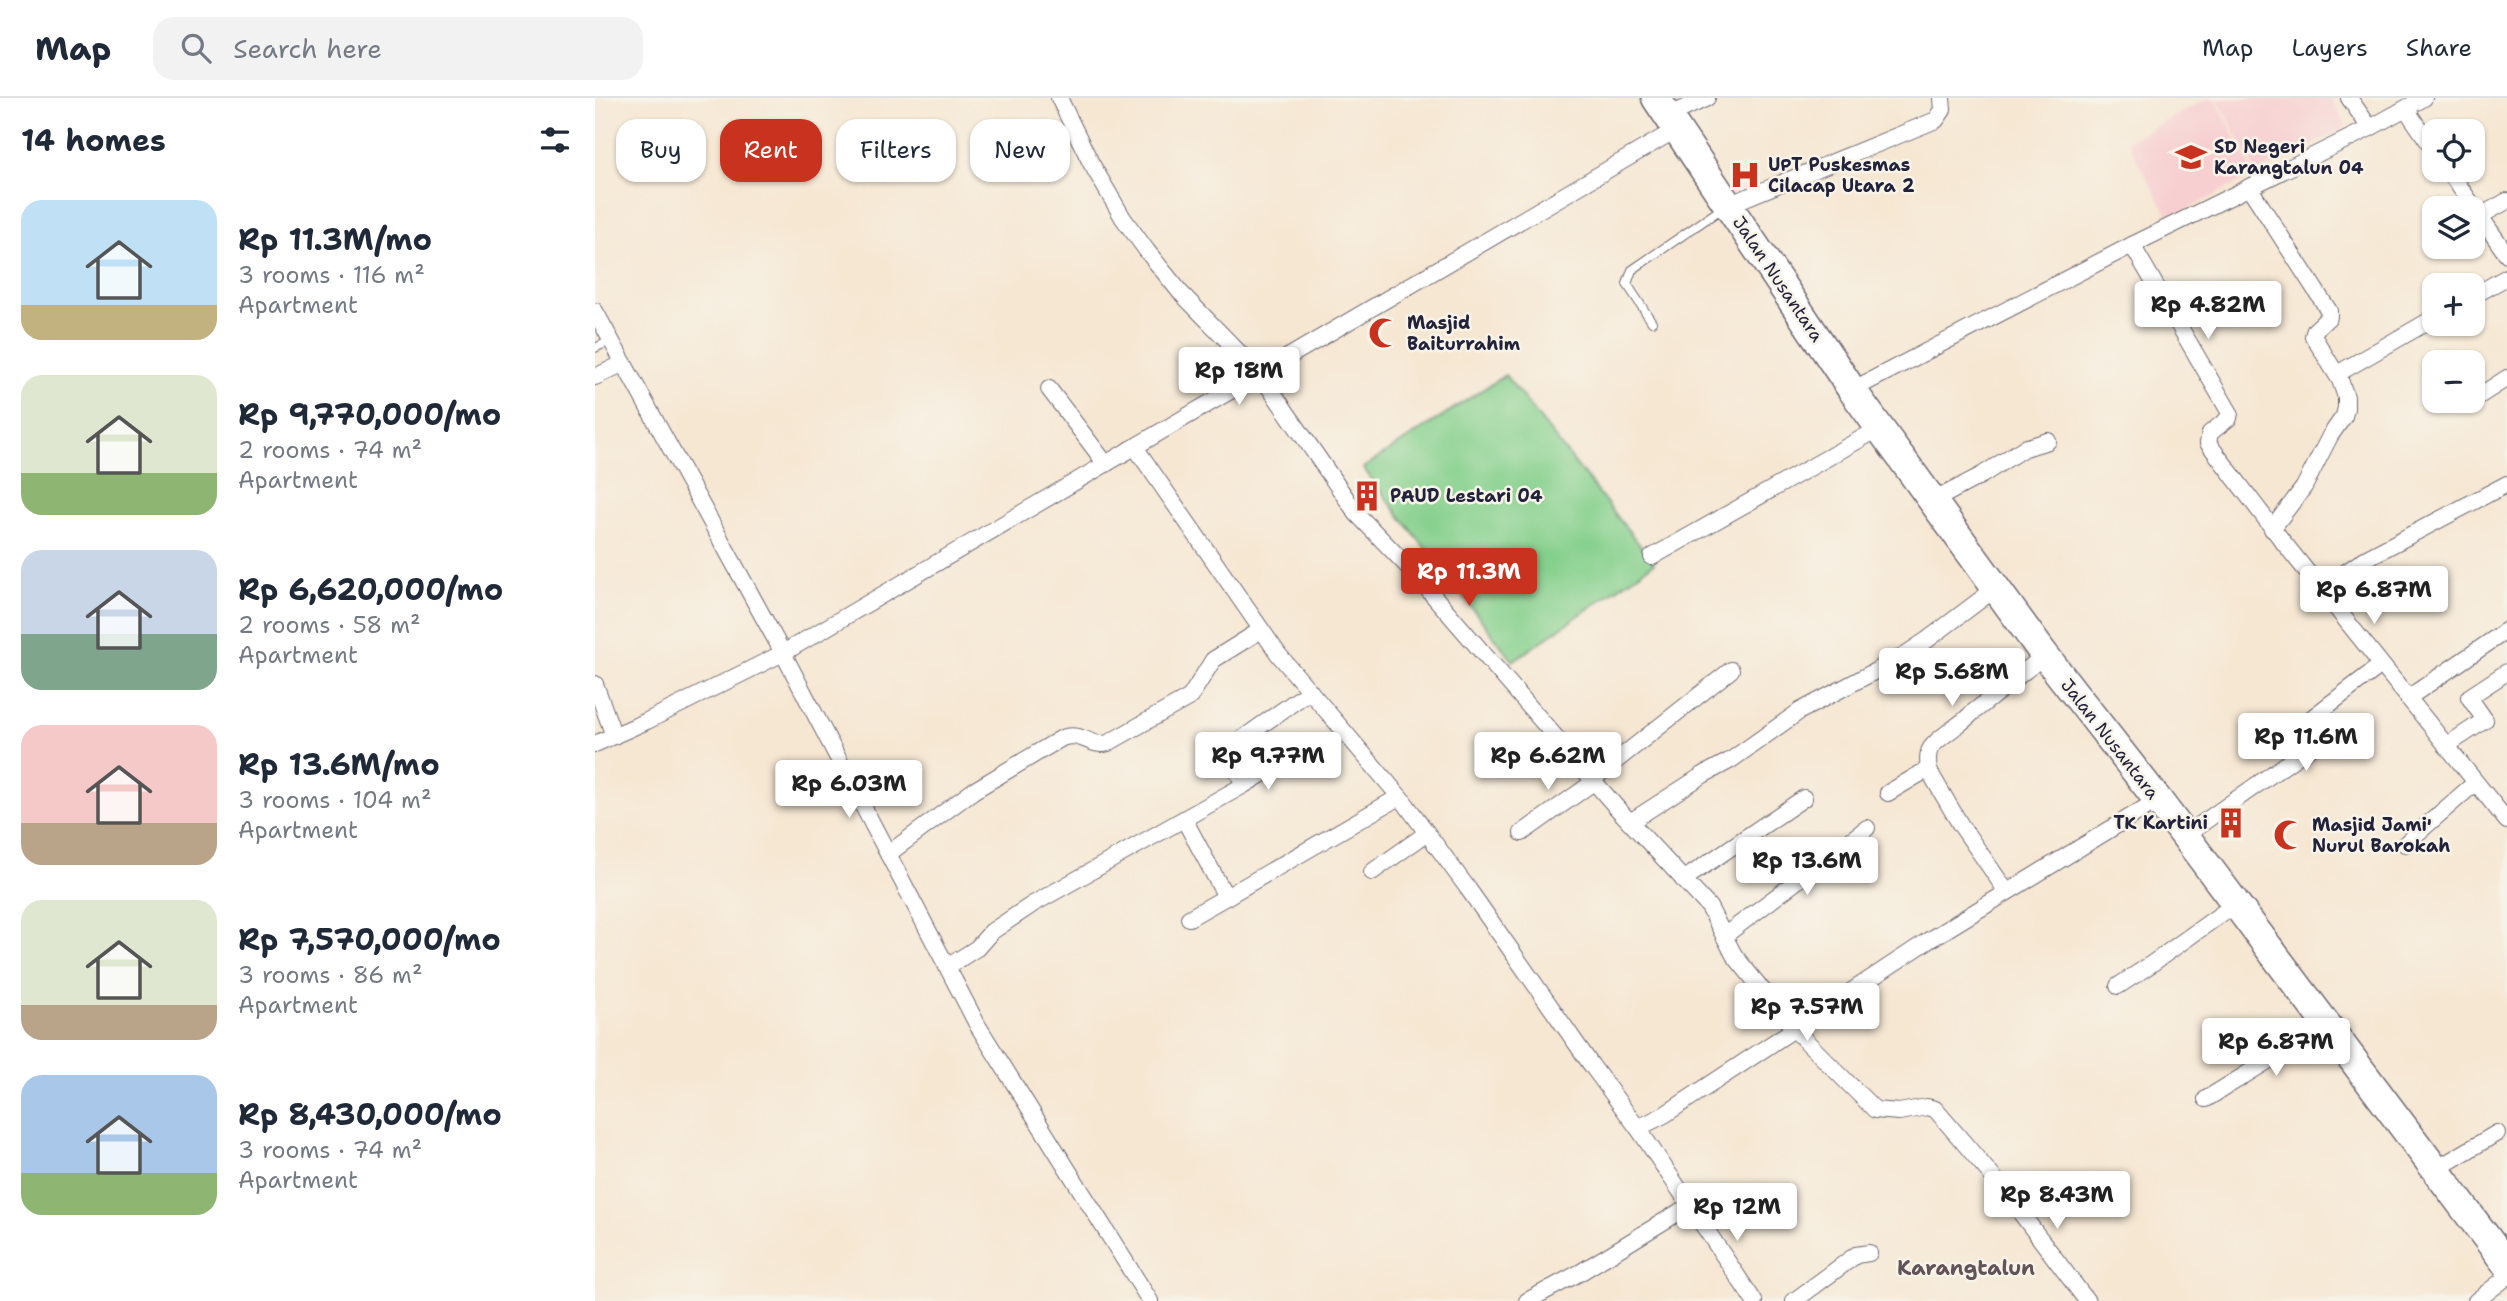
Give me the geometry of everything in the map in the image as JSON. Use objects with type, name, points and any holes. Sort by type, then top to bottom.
[{"type":"highway","name":"Jalan Nusantara","points":[[1667,114],[1852,390],[2045,655],[2158,800],[2435,1170],[2503,1252]]},
{"type":"street","points":[[1059,98],[1091,163],[1123,218],[1180,292],[1260,374],[1357,514],[1412,571],[1630,822],[1709,907],[1734,955],[1794,1030],[1875,1110],[1899,1112],[1927,1107],[1935,1109],[1999,1184],[2087,1301]]},
{"type":"street","points":[[595,744],[783,653],[1260,374],[1667,114],[1707,98]]},
{"type":"street","points":[[1728,205],[1936,120],[1943,110],[1942,98]]},
{"type":"street","points":[[2349,98],[2370,128]]},
{"type":"street","points":[[1852,390],[2132,245],[2370,128],[2424,98]]},
{"type":"street","points":[[2406,109],[2422,132]]},
{"type":"street","points":[[2249,187],[2329,311],[2329,317],[2315,330],[2313,336],[2337,374],[2346,397],[2344,416],[2330,436],[2304,487],[2272,528]]},
{"type":"street","points":[[2485,213],[2507,201]]},
{"type":"street","points":[[2485,223],[2507,255]]},
{"type":"street","points":[[2132,245],[2230,413],[2229,418],[2210,433],[2208,443],[2272,528],[2507,821]]},
{"type":"street","points":[[2485,289],[2507,277]]},
{"type":"street","points":[[595,311],[783,653],[978,1026],[1150,1301]]},
{"type":"street","points":[[2337,374],[2422,325]]},
{"type":"street","points":[[595,377],[624,363]]},
{"type":"street","points":[[2485,392],[2507,378]]},
{"type":"street","points":[[1049,389],[1106,464]]},
{"type":"street","points":[[1652,557],[1880,428]]},
{"type":"street","points":[[1933,501],[1982,475],[2024,448],[2049,440]]},
{"type":"street","points":[[1135,447],[1279,655],[1427,833],[1638,1128],[1754,1301]]},
{"type":"street","points":[[2321,589],[2365,559],[2507,484]]},
{"type":"street","points":[[1630,822],[1731,760],[1800,711],[1900,658],[1996,588]]},
{"type":"street","points":[[888,854],[973,791],[1062,738],[1077,735],[1097,744],[1108,743],[1190,697],[1213,660],[1261,630]]},
{"type":"street","points":[[2408,698],[2507,630]]},
{"type":"street","points":[[2007,892],[1960,824],[1929,769],[1928,756],[1932,746],[2045,655]]},
{"type":"street","points":[[2185,836],[2312,746],[2315,740],[2311,723],[2313,717],[2381,665]]},
{"type":"street","points":[[1522,833],[1594,780],[1731,670]]},
{"type":"street","points":[[2446,746],[2484,720],[2469,697],[2507,672]]},
{"type":"street","points":[[595,684],[614,736]]},
{"type":"street","points":[[1244,785],[1230,757],[1229,748],[1310,691]]},
{"type":"street","points":[[947,967],[977,948],[991,932],[1033,904],[1274,767]]},
{"type":"street","points":[[1888,793],[1929,769]]},
{"type":"street","points":[[2405,844],[2475,783]]},
{"type":"street","points":[[1189,918],[1399,797]]},
{"type":"street","points":[[1683,880],[1804,798]]},
{"type":"street","points":[[1638,1128],[1664,1115],[1929,940],[2158,800]]},
{"type":"street","points":[[1184,819],[1226,897]]},
{"type":"street","points":[[1724,936],[1867,828]]},
{"type":"street","points":[[1372,872],[1427,833]]},
{"type":"street","points":[[2118,986],[2235,904]]},
{"type":"street","points":[[2206,1099],[2326,1025]]},
{"type":"street","points":[[2435,1170],[2497,1133]]},
{"type":"street","points":[[1527,1301],[1581,1272],[1689,1206]]},
{"type":"street","points":[[1794,1301],[1856,1255],[1869,1253]]},
{"type":"street","points":[[2476,1301],[2507,1277]]},
{"type":"lane","points":[[1652,322],[1627,284],[1632,270],[1728,205]]},
{"type":"lane","points":[[595,348],[612,340]]},
{"type":"shaded area","name":"SD Negeri Karangtalun 04","points":[[2209,98],[2215,98],[2254,174],[2170,219],[2127,141]]},
{"type":"shaded area","points":[[2217,98],[2331,98],[2347,127],[2257,173]]},
{"type":"green space","points":[[1505,375],[1654,563],[1513,661],[1363,468]]},
{"type":"place","name":"SD Negeri Karangtalun 04","points":[[2191,157]]},
{"type":"place","name":"UPT Puskesmas Cilacap Utara 2","points":[[1745,175]]},
{"type":"place","name":"Masjid Baiturrahim","points":[[1384,333]]},
{"type":"place","name":"PAUD Lestari 04","points":[[1367,496]]},
{"type":"place","name":"TK Kartini","points":[[2231,823]]},
{"type":"place","name":"Masjid Jami' Nurul Barokah","points":[[2289,835]]},
{"type":"district","name":"Karangtalun","points":[[1966,1268]]}]
